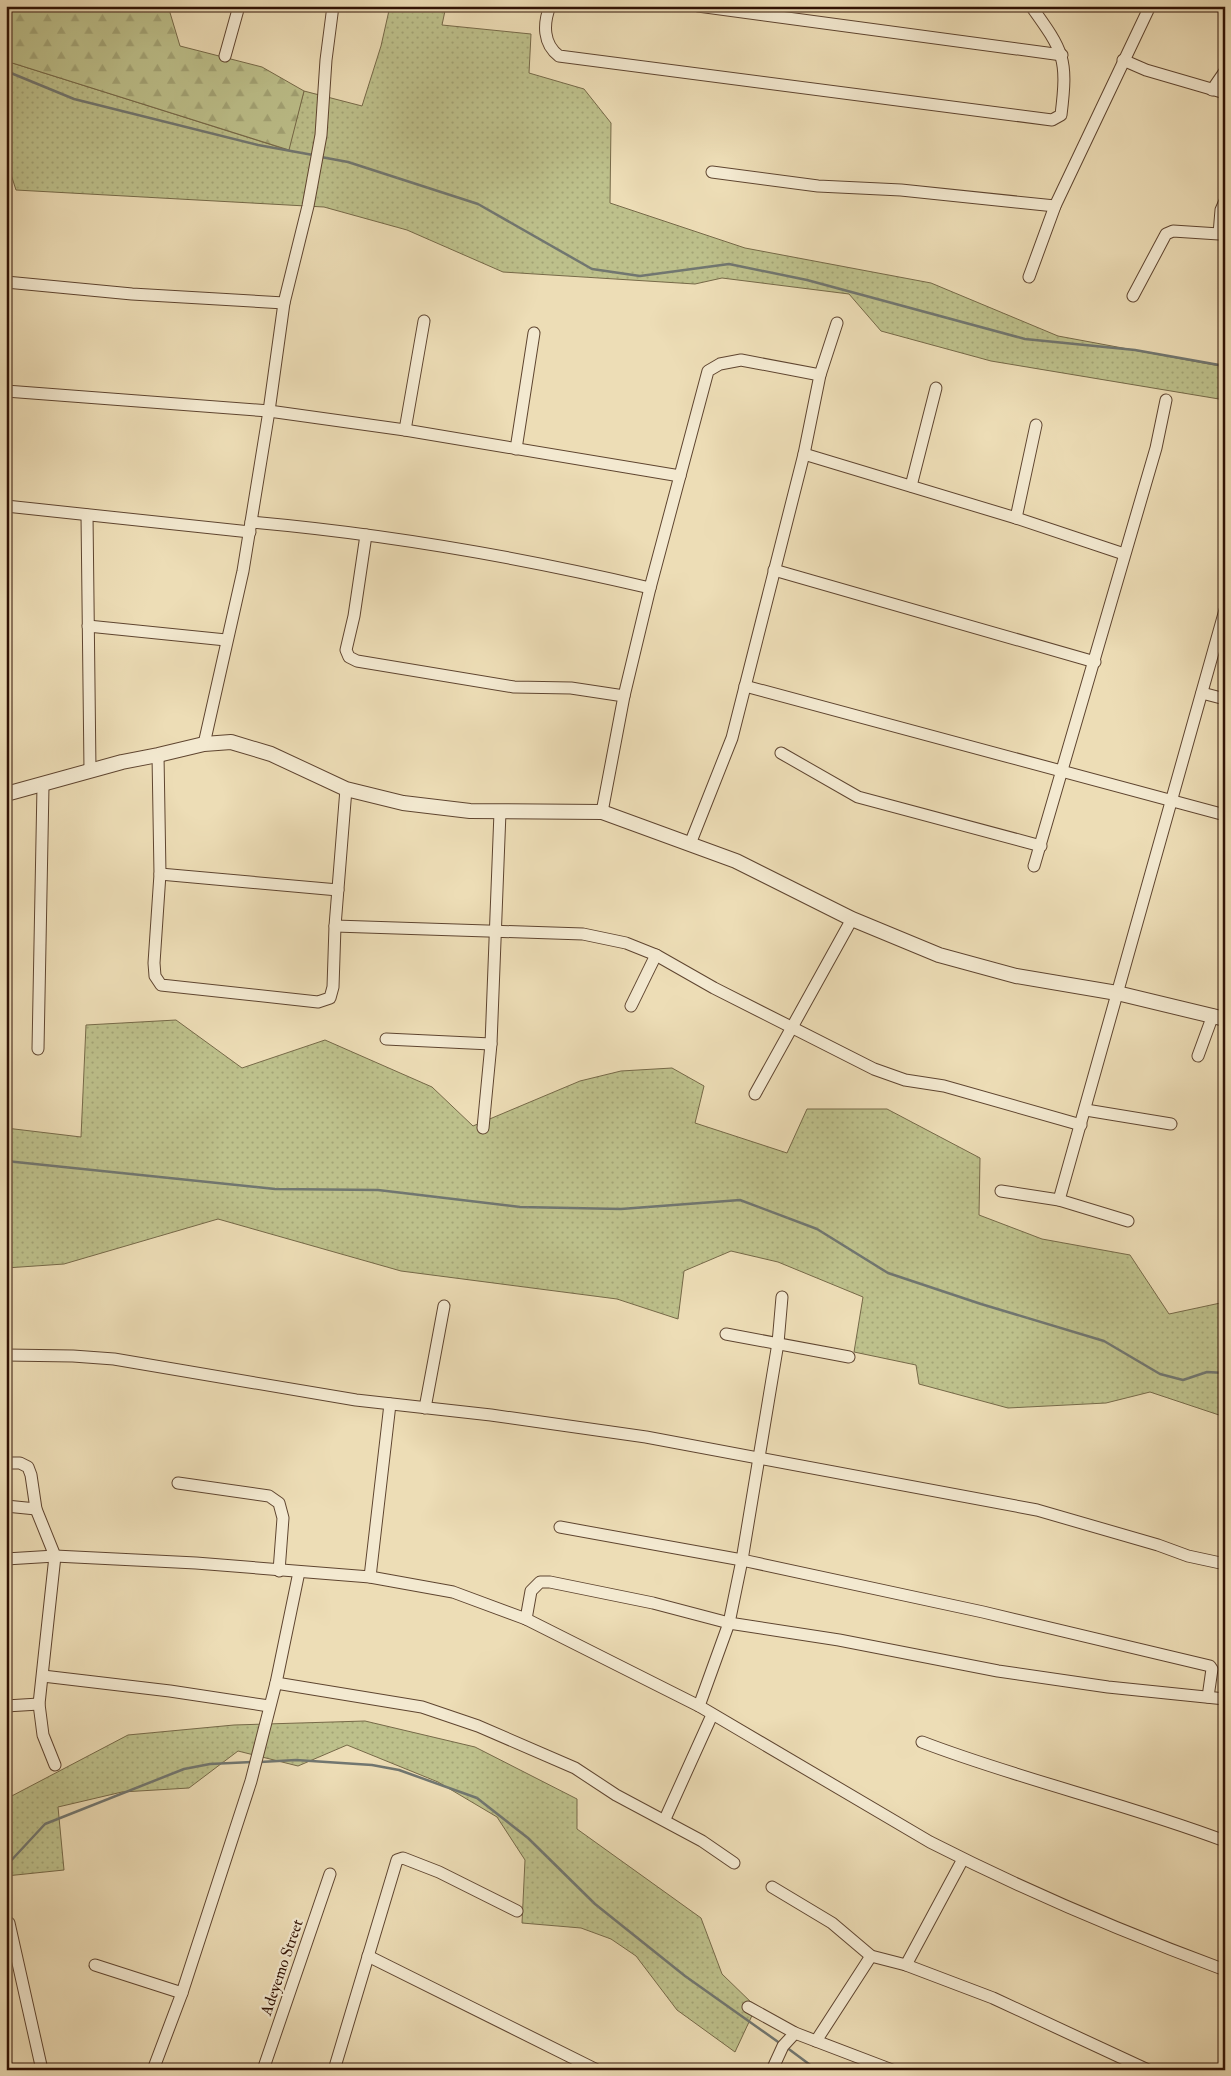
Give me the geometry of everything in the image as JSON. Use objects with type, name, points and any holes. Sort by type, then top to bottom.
[{"type":"street","points":[[225,56],[239,6]]},
{"type":"street","points":[[204,744],[243,571],[269,411],[284,303],[308,206],[321,134],[326,60],[333,6]]},
{"type":"street","points":[[550,6],[545,34],[551,50],[559,56],[1052,120],[1061,116],[1065,69],[1062,54],[1055,40],[1031,6]]},
{"type":"street","points":[[698,6],[1062,54]]},
{"type":"street","points":[[1029,277],[1055,206],[1150,6]]},
{"type":"street","points":[[1123,60],[1146,70],[1225,93]]},
{"type":"street","points":[[1212,90],[1225,71]]},
{"type":"street","points":[[712,172],[818,186],[901,190],[1055,206]]},
{"type":"street","points":[[1133,296],[1166,234],[1173,231],[1219,234],[1221,210],[1225,201]]},
{"type":"street","points":[[6,282],[132,294],[284,303]]},
{"type":"street","points":[[405,430],[424,321]]},
{"type":"street","points":[[690,844],[732,738],[804,454],[820,375],[836,322]]},
{"type":"street","points":[[516,449],[534,333]]},
{"type":"street","points":[[602,812],[624,696],[650,588],[708,371],[720,364],[741,360],[820,375]]},
{"type":"street","points":[[910,486],[936,388]]},
{"type":"street","points":[[6,391],[269,411],[405,430],[680,476]]},
{"type":"street","points":[[1034,866],[1156,448],[1166,400]]},
{"type":"street","points":[[1016,518],[1036,425]]},
{"type":"street","points":[[804,454],[1016,518],[1124,554]]},
{"type":"street","points":[[6,506],[87,515],[366,535],[555,565],[650,588]]},
{"type":"street","points":[[87,515],[90,770]]},
{"type":"street","points":[[366,535],[354,616],[346,650],[349,657],[357,661],[514,687],[571,688],[624,696]]},
{"type":"street","points":[[774,570],[1095,662]]},
{"type":"street","points":[[1059,1200],[1086,1110],[1225,610]]},
{"type":"street","points":[[88,626],[226,640]]},
{"type":"street","points":[[745,686],[1225,815]]},
{"type":"street","points":[[1202,693],[1225,699]]},
{"type":"street","points":[[6,794],[43,786],[90,770],[204,744],[231,742],[271,754],[324,780],[346,788],[403,804],[500,812],[602,812],[736,861],[852,918],[939,956],[1016,976],[1117,993],[1219,1017],[1198,1056]]},
{"type":"street","points":[[782,753],[858,797],[1041,846]]},
{"type":"street","points":[[158,755],[160,874],[154,962],[155,976],[161,985],[318,1002],[330,998],[333,987],[335,926],[346,788]]},
{"type":"street","points":[[38,1048],[43,786]]},
{"type":"street","points":[[483,1128],[491,1044],[500,812]]},
{"type":"street","points":[[160,874],[338,890]]},
{"type":"street","points":[[755,1094],[852,918]]},
{"type":"street","points":[[335,926],[583,934],[626,943],[656,955],[714,988],[874,1069],[905,1080],[944,1086],[1081,1125]]},
{"type":"street","points":[[632,1006],[656,955]]},
{"type":"street","points":[[386,1039],[491,1044]]},
{"type":"street","points":[[1086,1110],[1171,1124]]},
{"type":"street","points":[[1001,1191],[1059,1200],[1128,1222]]},
{"type":"street","points":[[699,1706],[729,1623],[742,1560],[778,1343],[782,1297]]},
{"type":"street","points":[[425,1408],[444,1306]]},
{"type":"street","points":[[726,1334],[849,1356]]},
{"type":"street","points":[[6,1355],[114,1359],[390,1404],[620,1432],[1037,1510],[1158,1545],[1188,1556],[1225,1564]]},
{"type":"street","points":[[370,1577],[390,1404]]},
{"type":"street","points":[[6,1463],[20,1463],[28,1467],[36,1509],[55,1556],[39,1704],[43,1735],[55,1766]]},
{"type":"street","points":[[178,1483],[269,1496],[280,1503],[283,1518],[280,1571]]},
{"type":"street","points":[[6,1506],[36,1509]]},
{"type":"street","points":[[560,1527],[742,1560],[983,1612],[1210,1666],[1212,1669],[1208,1697]]},
{"type":"street","points":[[6,1559],[55,1556],[196,1563],[370,1577],[452,1592],[526,1619],[699,1706],[930,1842],[963,1859],[1147,1942],[1225,1970]]},
{"type":"street","points":[[154,2070],[182,1993],[254,1768],[276,1683],[299,1572]]},
{"type":"street","points":[[526,1619],[531,1590],[540,1582],[550,1582],[653,1603],[729,1623],[839,1640],[998,1671],[1108,1687],[1225,1699]]},
{"type":"street","points":[[43,1676],[170,1691],[269,1706]]},
{"type":"street","points":[[276,1683],[403,1704],[448,1715],[561,1761],[616,1795],[702,1840],[734,1863]]},
{"type":"street","points":[[6,1706],[39,1704]]},
{"type":"street","points":[[665,1819],[712,1715]]},
{"type":"street","points":[[922,1742],[994,1769],[1168,1820],[1225,1841]]},
{"type":"street","points":[[334,2070],[397,1860],[400,1858],[439,1872],[517,1911]]},
{"type":"street","points":[[906,1965],[963,1859]]},
{"type":"street","name":"Adeyemo Street","points":[[263,2070],[330,1874]]},
{"type":"street","points":[[772,1887],[832,1923],[871,1956],[906,1965],[993,1998],[1148,2070]]},
{"type":"street","points":[[9,1923],[42,2070]]},
{"type":"street","points":[[368,1956],[597,2070]]},
{"type":"street","points":[[816,2041],[871,1956]]},
{"type":"street","points":[[94,1965],[182,1993]]},
{"type":"street","points":[[748,2007],[790,2038],[816,2041],[892,2070]]},
{"type":"street","points":[[772,2070],[790,2038]]},
{"type":"green space","points":[[6,6],[168,6],[180,46],[262,67],[304,91],[289,150],[6,61]]},
{"type":"green space","points":[[390,6],[446,6],[442,25],[531,34],[529,73],[584,89],[611,123],[610,203],[745,248],[931,283],[1058,336],[1225,367],[1225,400],[991,361],[881,331],[849,294],[722,278],[695,284],[503,272],[407,230],[324,207],[16,190],[6,159],[6,61],[288,150],[304,91],[362,106],[381,46]]},
{"type":"green space","points":[[176,1020],[242,1068],[325,1040],[432,1087],[473,1126],[580,1081],[621,1071],[672,1068],[704,1086],[695,1123],[787,1153],[807,1109],[887,1109],[980,1158],[979,1215],[1042,1239],[1130,1255],[1169,1314],[1225,1302],[1225,1417],[1150,1392],[1106,1403],[1008,1408],[919,1384],[916,1365],[854,1352],[863,1297],[778,1262],[731,1251],[684,1271],[678,1319],[617,1299],[401,1271],[218,1219],[64,1264],[6,1268],[6,1128],[81,1137],[86,1025]]},
{"type":"green space","points":[[365,1721],[475,1747],[577,1799],[577,1829],[701,1918],[722,1974],[756,2007],[735,2052],[677,2010],[636,1956],[611,1939],[581,1928],[522,1923],[525,1860],[497,1817],[438,1782],[347,1745],[298,1766],[238,1751],[189,1788],[122,1792],[58,1807],[64,1870],[6,1876],[6,1799],[128,1735],[234,1725]]},
{"type":"waterway","points":[[6,71],[74,99],[258,145],[313,155]]},
{"type":"waterway","points":[[321,157],[348,162],[478,204],[592,269],[640,276],[729,264],[807,280],[1025,339],[1135,350],[1225,366]]},
{"type":"waterway","points":[[6,1161],[275,1189],[378,1190],[520,1207],[621,1209],[740,1200],[817,1229],[888,1273],[981,1304],[1104,1341],[1160,1374],[1183,1380],[1207,1372],[1225,1373]]},
{"type":"waterway","points":[[260,1762],[296,1760],[372,1765],[399,1770],[477,1798],[528,1838],[595,1904],[685,1976],[781,2044]]},
{"type":"waterway","points":[[6,1866],[45,1824],[184,1769],[210,1764],[252,1762]]},
{"type":"waterway","points":[[786,2047],[817,2070]]}]
